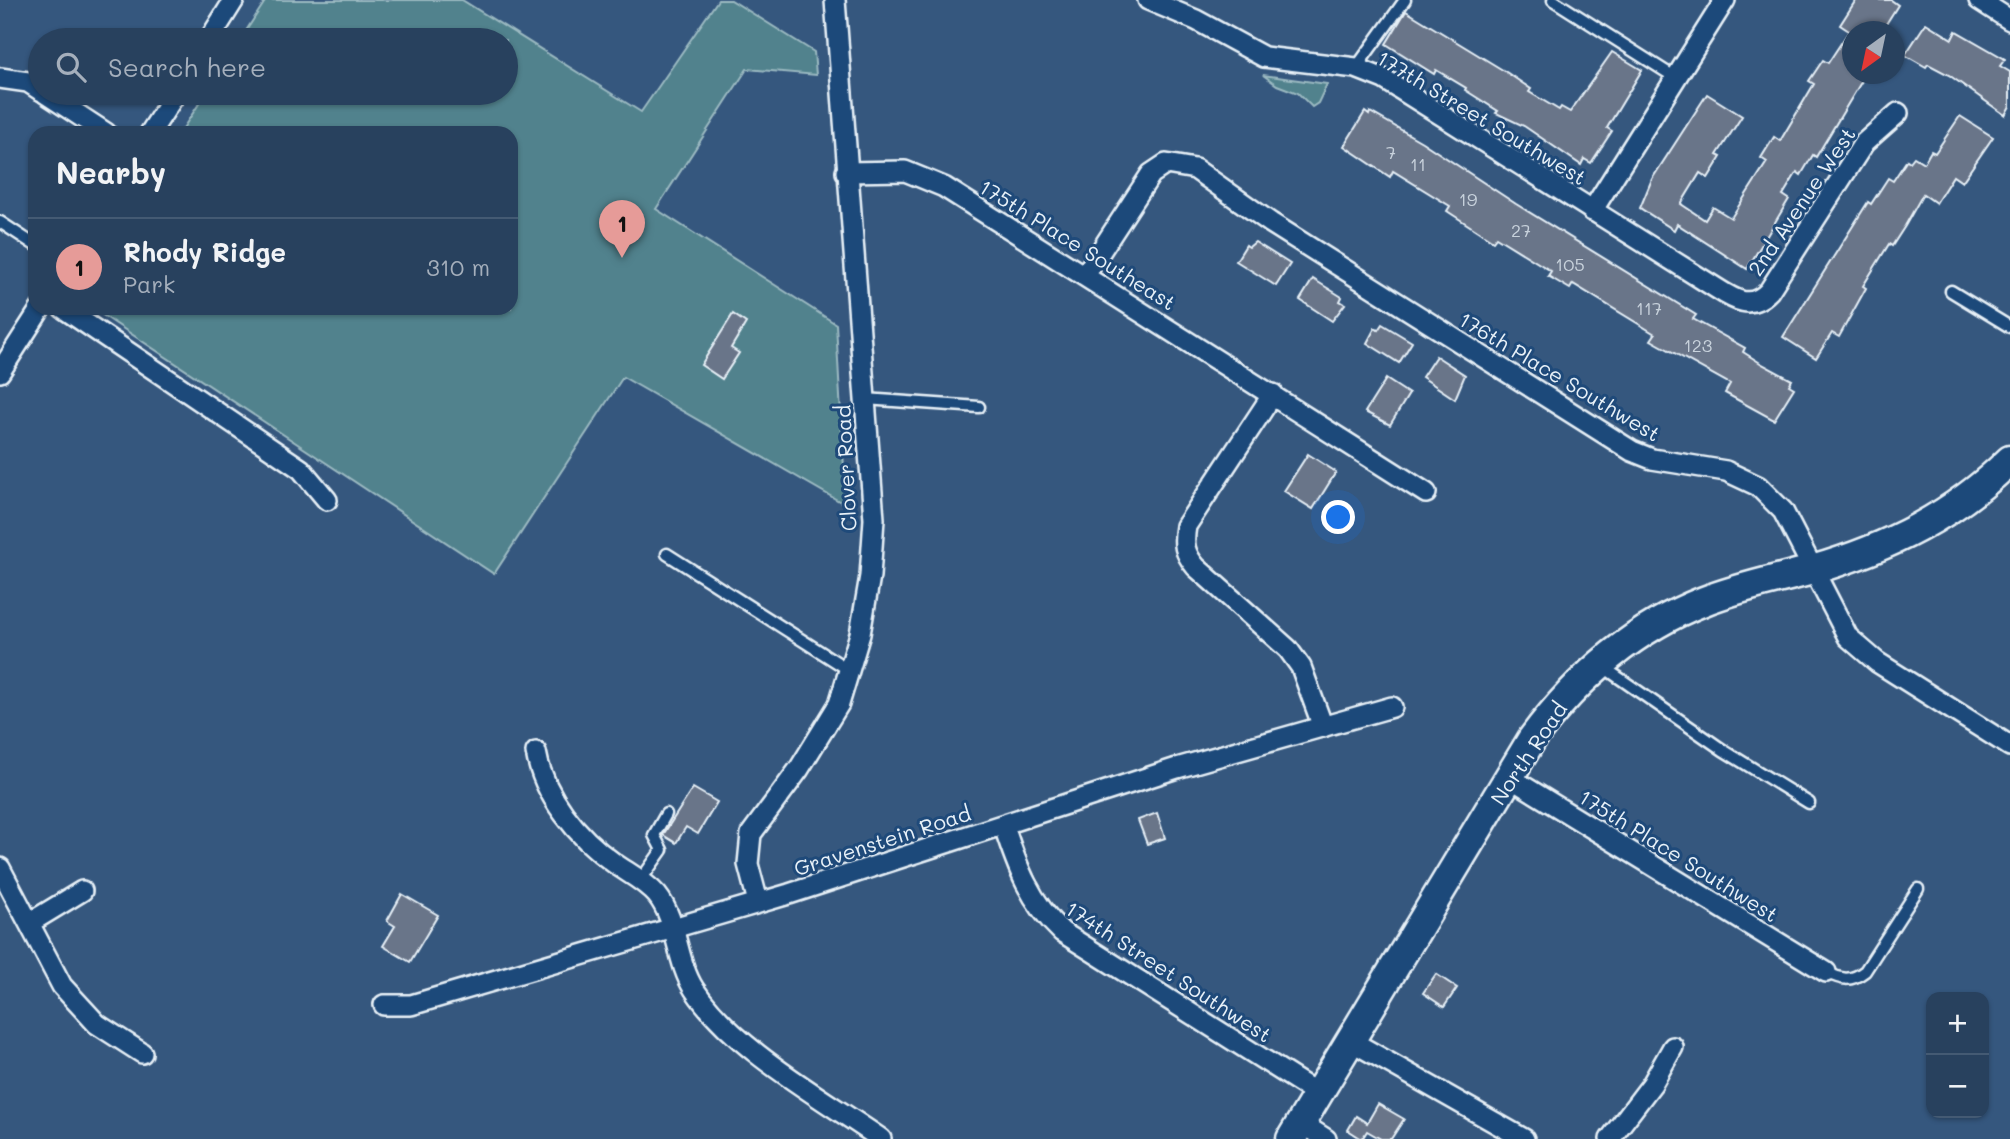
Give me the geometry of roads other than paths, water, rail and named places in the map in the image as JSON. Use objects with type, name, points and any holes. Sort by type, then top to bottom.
[{"type":"street","points":[[220,28],[234,0]]},
{"type":"street","name":"Clover Road","points":[[758,902],[748,864],[751,834],[799,769],[839,704],[860,634],[870,576],[873,531],[835,0]]},
{"type":"street","name":"177th Street Southwest","points":[[1148,0],[1195,20],[1264,57],[1356,68],[1384,79],[1737,301]]},
{"type":"street","points":[[1592,211],[1725,0]]},
{"type":"street","points":[[1979,0],[2010,20]]},
{"type":"street","points":[[0,78],[28,82]]},
{"type":"street","points":[[63,105],[95,126]]},
{"type":"street","points":[[155,126],[168,105]]},
{"type":"street","name":"2nd Avenue West","points":[[1737,301],[1749,304],[1760,300],[1769,291],[1864,143],[1898,113]]},
{"type":"street","name":"176th Place Southwest","points":[[1085,275],[1151,174],[1166,164],[1195,169],[1271,223],[1632,451],[1652,459],[1726,471],[1758,486],[1783,510],[1844,630],[1863,652],[2010,746]]},
{"type":"street","name":"175th Place Southeast","points":[[846,172],[905,171],[925,177],[1273,394]]},
{"type":"street","points":[[0,372],[37,315]]},
{"type":"street","points":[[73,315],[301,469],[327,500]]},
{"type":"street","points":[[1323,727],[1300,667],[1288,649],[1186,555],[1183,542],[1186,526],[1273,394],[1426,493]]},
{"type":"street","name":"North Road","points":[[1296,1131],[1509,777],[1550,714],[1599,663],[1638,634],[1702,601],[1814,569],[1893,542],[1941,517],[1964,501],[2010,460]]},
{"type":"street","name":"Gravenstein Road","points":[[383,1005],[411,1005],[1004,826],[1166,771],[1392,707]]},
{"type":"street","points":[[536,752],[539,771],[547,790],[585,837],[599,852],[656,895],[692,985],[722,1025],[881,1139]]},
{"type":"street","name":"175th Place Southwest","points":[[1509,777],[1826,972]]},
{"type":"street","name":"174th Street Southwest","points":[[1004,826],[1024,884],[1047,918],[1062,932],[1318,1094]]},
{"type":"street","points":[[0,868],[31,922],[62,986],[97,1024],[142,1053]]},
{"type":"street","points":[[31,922],[82,891]]},
{"type":"street","points":[[1351,1041],[1524,1139]]},
{"type":"street","points":[[1610,1139],[1652,1084],[1673,1047]]},
{"type":"street","points":[[1296,1131],[1326,1139]]},
{"type":"lane","points":[[1356,68],[1405,0]]},
{"type":"lane","points":[[1553,0],[1676,78]]},
{"type":"lane","points":[[0,222],[28,240]]},
{"type":"lane","points":[[1951,291],[2010,327]]},
{"type":"lane","points":[[864,399],[979,407]]},
{"type":"lane","points":[[667,554],[849,670]]},
{"type":"lane","points":[[1599,663],[1626,686],[1809,803]]},
{"type":"lane","points":[[640,881],[662,850],[654,835],[666,814]]},
{"type":"lane","points":[[1826,972],[1845,980],[1856,978],[1865,971],[1918,889]]},
{"type":"place","name":"Rhody Ridge","points":[[622,258]]}]
